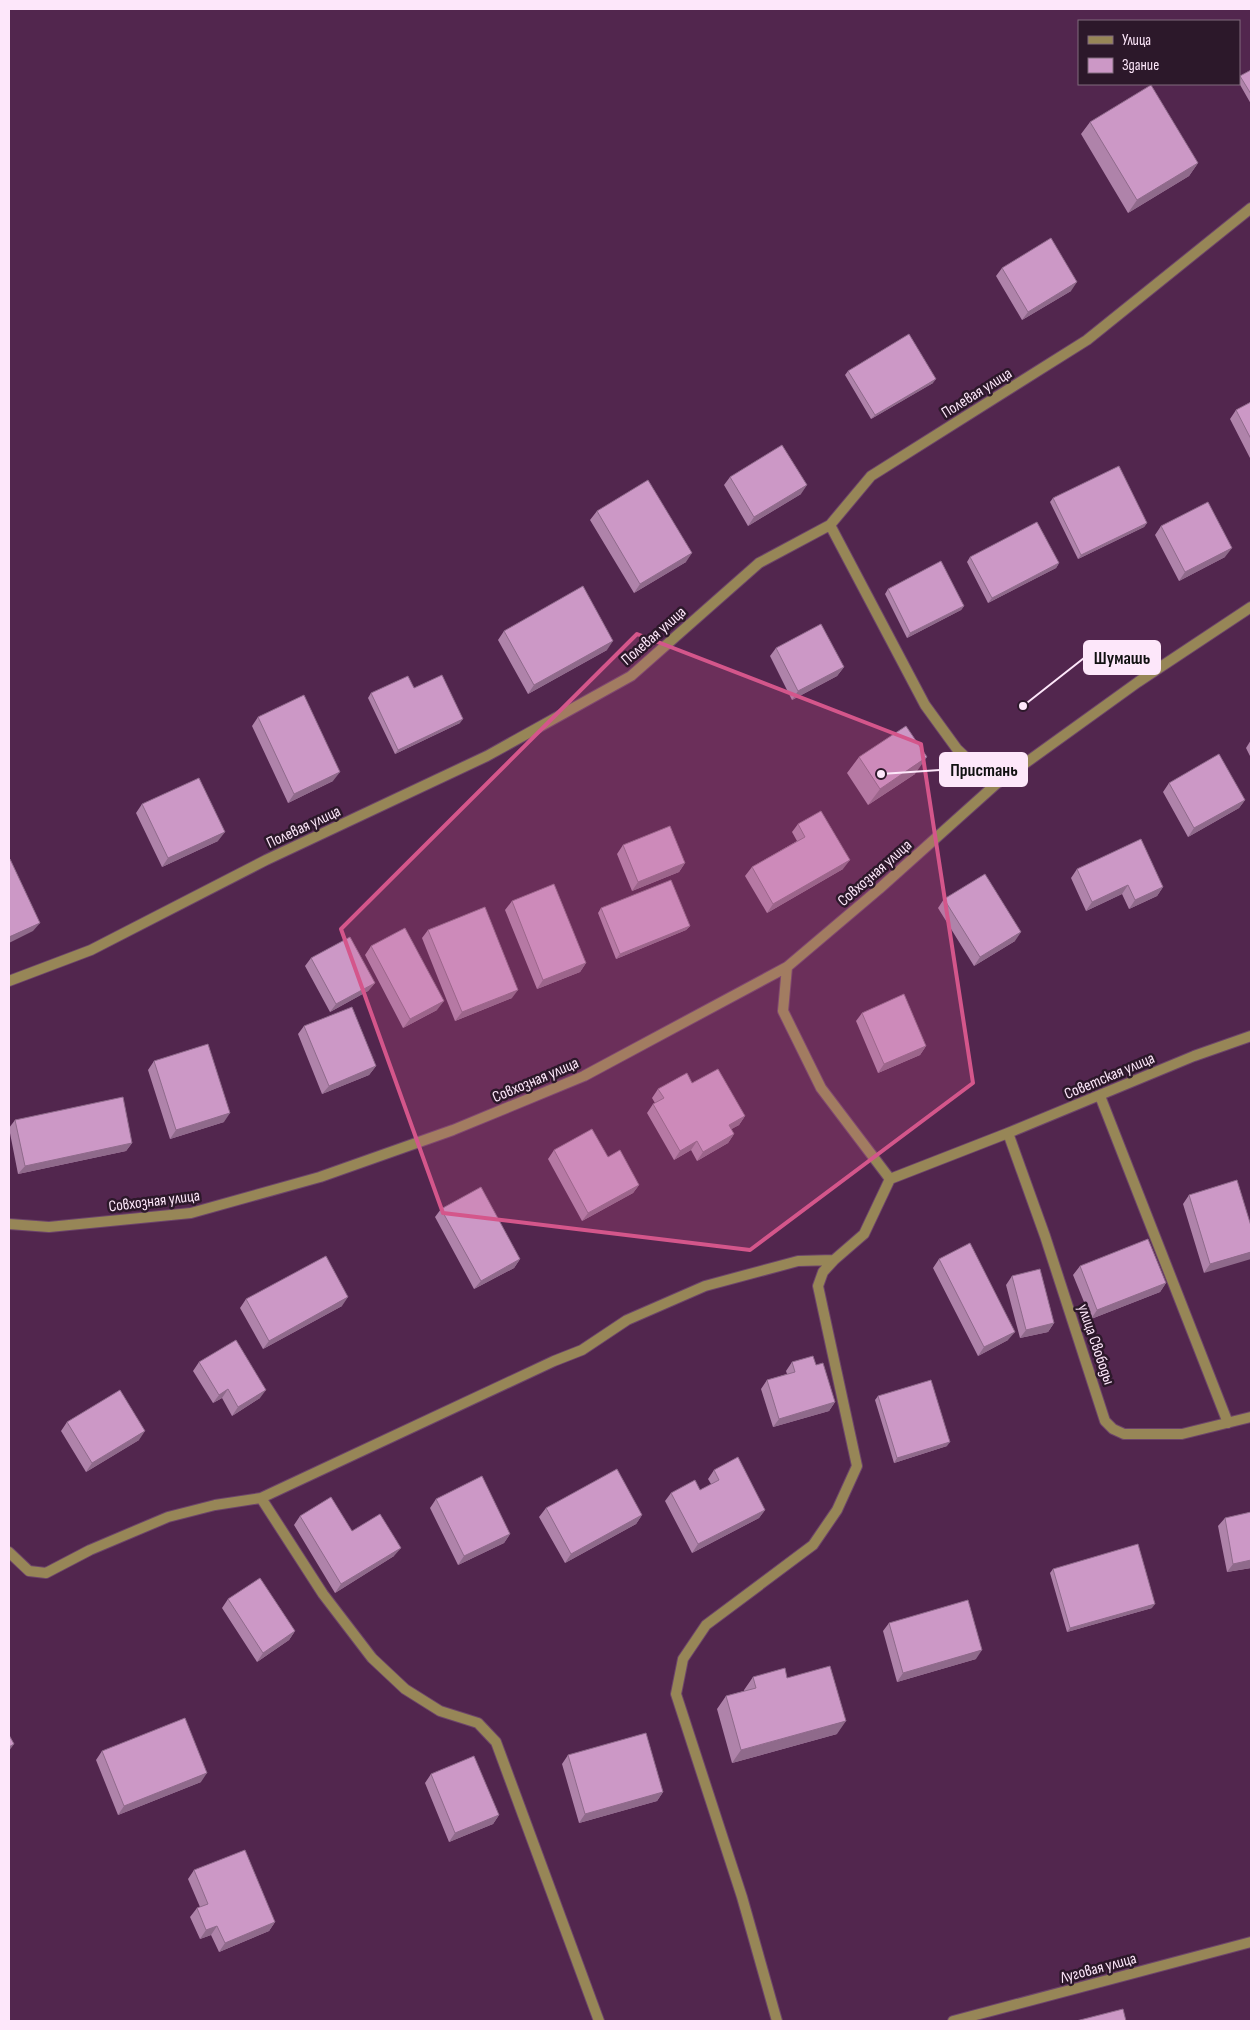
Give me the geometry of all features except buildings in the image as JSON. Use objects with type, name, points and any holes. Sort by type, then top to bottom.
[{"type":"street","name":"Полевая улица","points":[[9,981],[90,950],[266,860],[487,756],[630,676],[759,563],[830,525],[871,476],[1087,340],[1251,208]]},
{"type":"street","points":[[830,525],[925,705],[957,749],[995,785]]},
{"type":"street","name":"Совхозная улица","points":[[9,1224],[49,1227],[191,1213],[320,1177],[453,1130],[584,1076],[787,967],[879,889],[995,785],[1138,682],[1251,607]]},
{"type":"street","points":[[777,2021],[742,1897],[676,1694],[683,1659],[706,1625],[812,1545],[837,1510],[857,1466],[818,1286],[823,1272],[864,1234],[890,1179],[821,1088],[783,1011],[787,967]]},
{"type":"street","name":"Советская улица","points":[[890,1179],[1100,1096],[1194,1056],[1251,1036]]},
{"type":"street","points":[[1100,1096],[1228,1423]]},
{"type":"street","name":"улица Свободы","points":[[1008,1133],[1051,1255],[1105,1421],[1113,1429],[1124,1434],[1182,1434],[1251,1417]]},
{"type":"street","points":[[9,1552],[30,1571],[46,1573],[90,1550],[168,1517],[215,1505],[261,1498],[554,1361],[582,1350],[626,1320],[705,1286],[798,1261],[834,1260]]},
{"type":"street","points":[[261,1498],[323,1594],[372,1658],[405,1689],[440,1711],[478,1723],[496,1742],[599,2021]]},
{"type":"street","name":"Луговая улица","points":[[953,2021],[1251,1942]]},
{"type":"highlighted area","points":[[637,634],[921,744],[973,1083],[750,1250],[443,1213],[341,929]]},
{"type":"place","name":"Шумашь","points":[[1023,706]]},
{"type":"place","name":"Пристань","points":[[881,774]]}]
